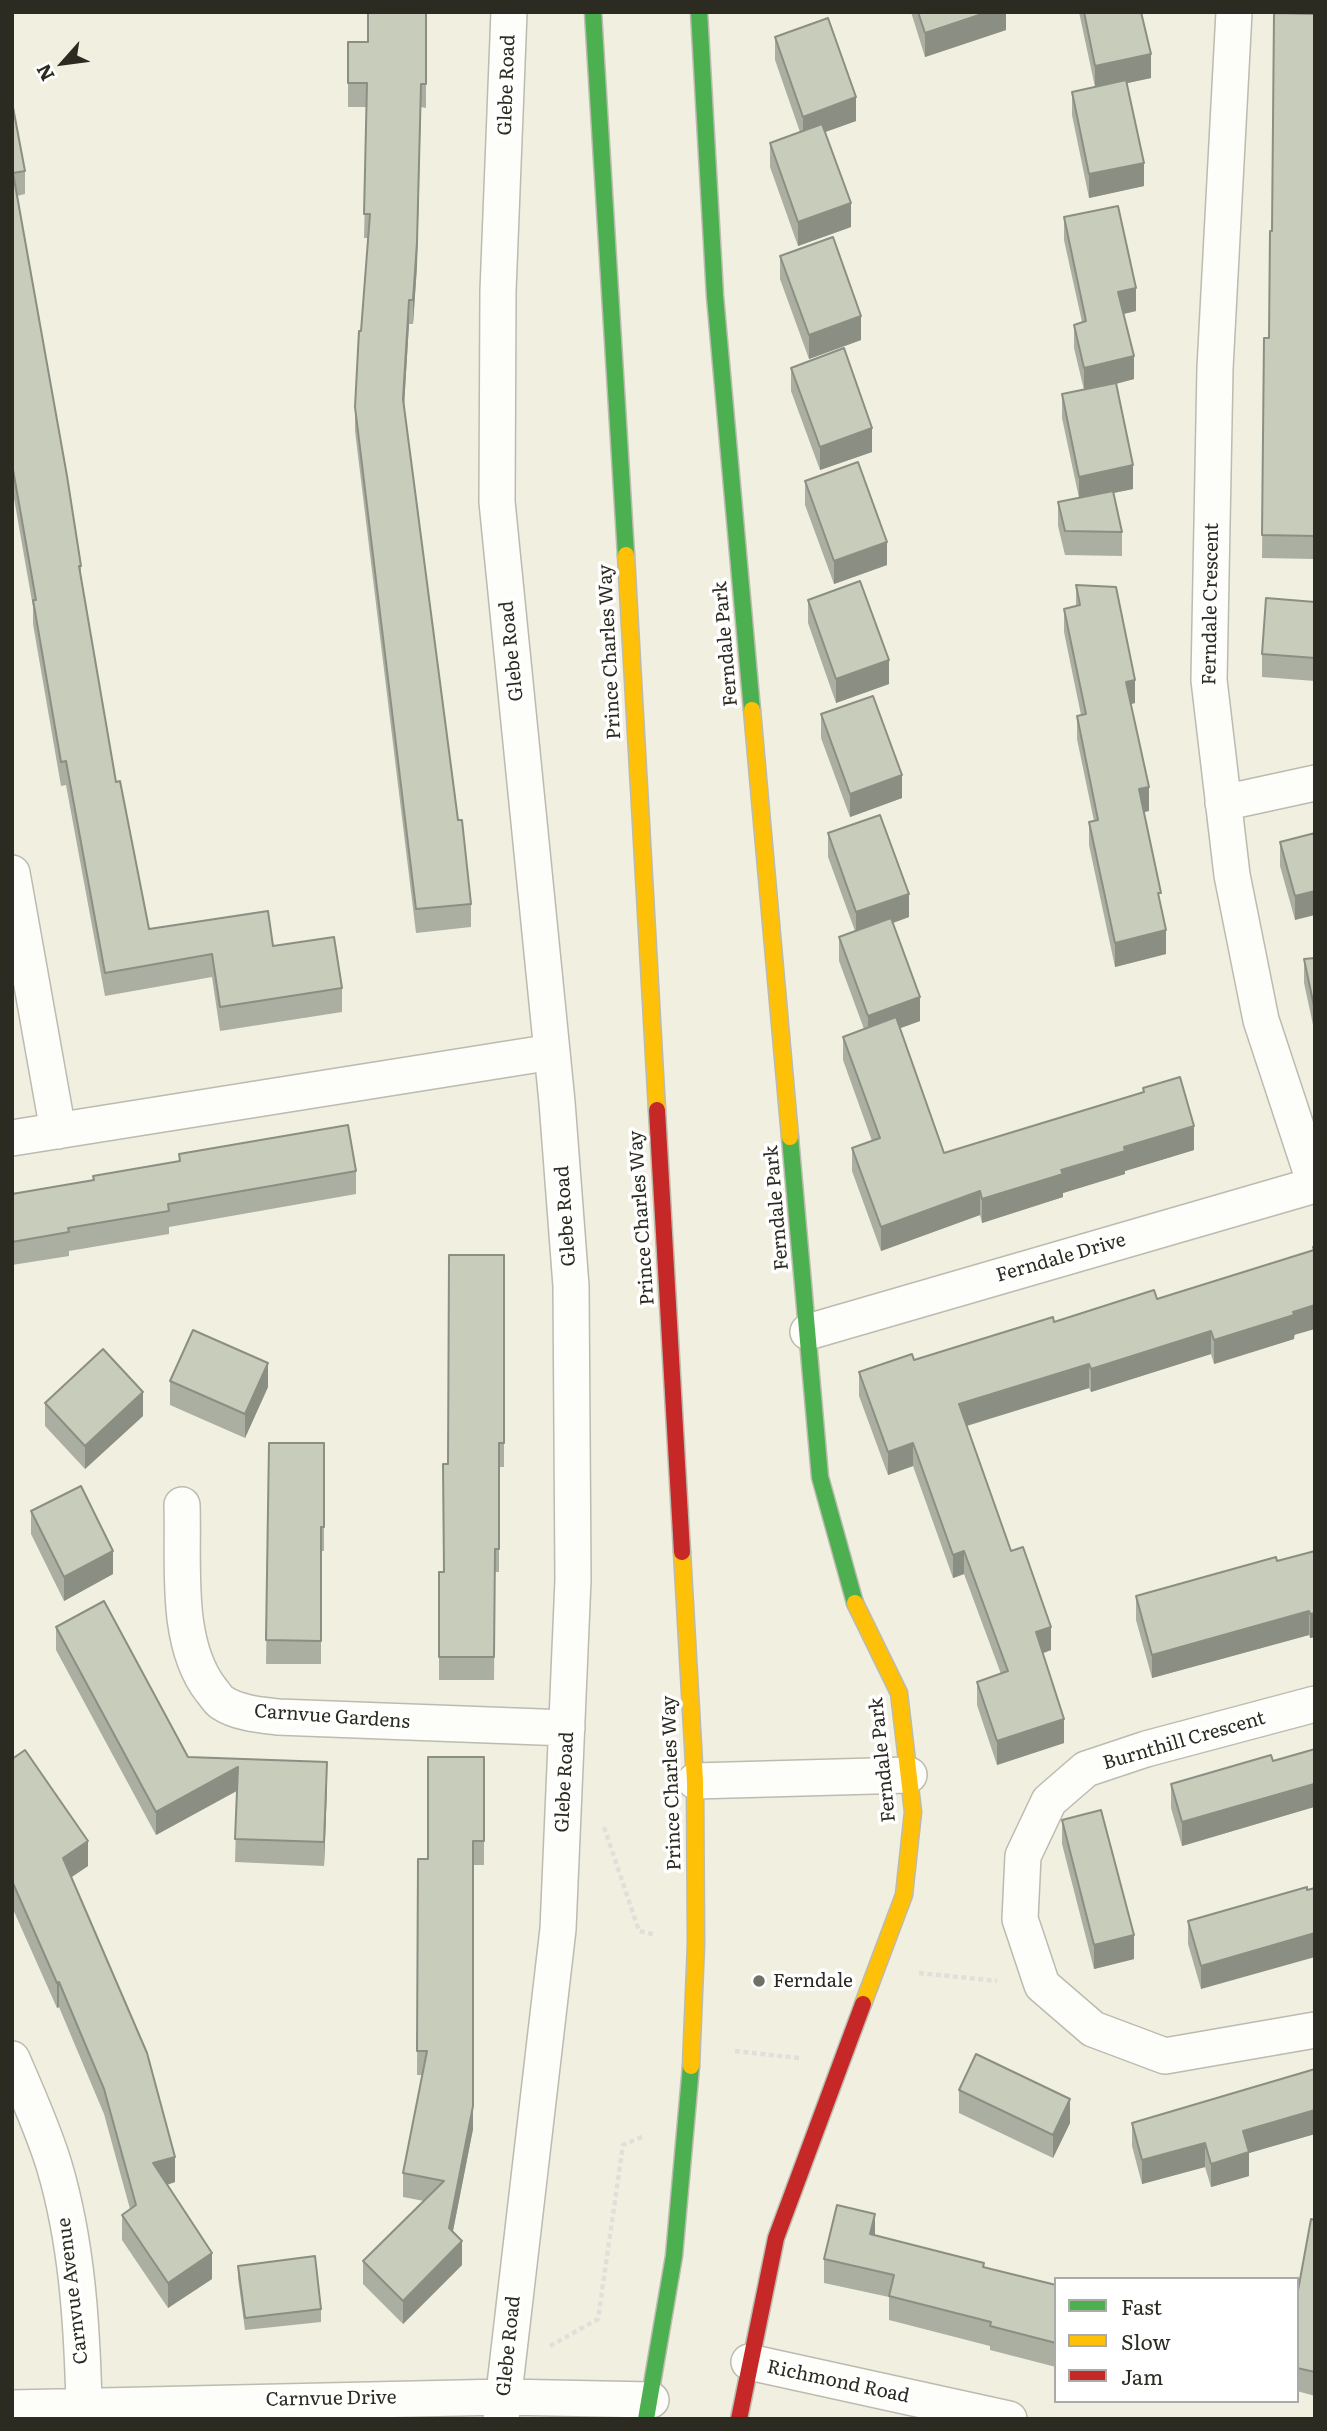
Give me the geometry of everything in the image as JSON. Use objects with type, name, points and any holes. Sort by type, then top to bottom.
[{"type":"street","name":"Glebe Road","points":[[503,2408],[558,1929],[573,1580],[571,1286],[552,1052],[497,502],[498,291],[509,12]]},
{"type":"street","name":"Prince Charles Way","points":[[593,12],[695,1782],[696,1944],[687,2117],[674,2256],[648,2409]]},
{"type":"street","name":"Ferndale Park","points":[[699,12],[715,296],[820,1477],[852,1596],[899,1693],[913,1812],[904,1895],[776,2238],[739,2419]]},
{"type":"street","name":"Ferndale Crescent","points":[[1234,12],[1215,368],[1209,680],[1232,875],[1261,1020],[1315,1184]]},
{"type":"street","points":[[1223,803],[1315,783]]},
{"type":"street","points":[[12,873],[58,1131]]},
{"type":"street","points":[[12,1138],[552,1052]]},
{"type":"street","name":"Ferndale Drive","points":[[808,1332],[1315,1184]]},
{"type":"street","name":"Carnvue Gardens","points":[[182,1505],[184,1603],[188,1641],[199,1675],[220,1702],[251,1714],[278,1717],[567,1728]]},
{"type":"street","name":"Burnthill Crescent","points":[[1042,1985],[1020,1919],[1023,1856],[1049,1801],[1086,1769],[1146,1749],[1315,1704]]},
{"type":"street","points":[[695,1782],[909,1775]]},
{"type":"street","points":[[1042,1985],[1093,2029],[1166,2056],[1315,2030]]},
{"type":"street","name":"Carnvue Avenue","points":[[12,2059],[54,2164],[72,2246],[82,2330],[85,2405]]},
{"type":"street","name":"Richmond Road","points":[[749,2362],[1009,2419]]},
{"type":"street","name":"Carnvue Drive","points":[[12,2408],[85,2405],[648,2409]]},
{"type":"path","points":[[565,1789],[595,1801],[639,1931],[696,1944]]},
{"type":"path","points":[[876,1969],[1042,1985]]},
{"type":"path","points":[[692,2047],[841,2062]]},
{"type":"path","points":[[509,2345],[553,2346],[598,2319],[624,2145],[687,2117]]},
{"type":"building","points":[[368,12],[426,12],[426,84],[421,84],[417,242],[413,300],[409,300],[403,399],[458,820],[462,820],[471,904],[416,909],[355,407],[370,214],[364,214],[367,83],[348,83],[348,42],[368,42]]},
{"type":"building","points":[[918,12],[988,12],[925,33]]},
{"type":"building","points":[[1084,12],[1141,12],[1151,54],[1095,66]]},
{"type":"building","points":[[1274,13],[1315,14],[1315,536],[1262,535],[1264,338],[1269,338],[1272,231]]},
{"type":"building","points":[[828,18],[856,97],[803,117],[775,37]]},
{"type":"building","points":[[1126,80],[1144,163],[1089,174],[1072,92]]},
{"type":"building","points":[[12,102],[25,171],[13,173],[67,476],[79,566],[116,782],[120,781],[149,929],[268,911],[273,946],[334,937],[342,988],[220,1007],[212,954],[105,973],[66,761],[61,762],[12,464]]},
{"type":"building","points":[[822,124],[851,203],[798,222],[770,143]]},
{"type":"building","points":[[1118,206],[1136,288],[1118,292],[1134,356],[1084,368],[1074,325],[1086,321],[1064,217]]},
{"type":"building","points":[[833,237],[861,316],[809,335],[780,256]]},
{"type":"building","points":[[844,348],[872,428],[820,447],[791,368]]},
{"type":"building","points":[[1116,383],[1133,465],[1079,477],[1062,394]]},
{"type":"building","points":[[858,462],[887,542],[834,561],[805,481]]},
{"type":"building","points":[[1113,491],[1122,532],[1065,531],[1058,502]]},
{"type":"building","points":[[860,581],[889,660],[836,679],[808,600]]},
{"type":"building","points":[[1076,585],[1116,587],[1135,680],[1126,682],[1149,787],[1139,789],[1166,930],[1115,943],[1089,822],[1098,820],[1077,716],[1086,714],[1064,609],[1080,605]]},
{"type":"building","points":[[1266,598],[1315,602],[1315,658],[1262,654]]},
{"type":"building","points":[[873,696],[902,775],[850,794],[821,714]]},
{"type":"building","points":[[880,815],[909,894],[856,912],[828,833]]},
{"type":"building","points":[[1315,833],[1315,891],[1295,896],[1280,842]]},
{"type":"building","points":[[891,918],[920,997],[868,1016],[839,937]]},
{"type":"building","points":[[1315,958],[1315,1011],[1304,959]]},
{"type":"building","points":[[896,1017],[944,1153],[1144,1092],[1143,1088],[1180,1077],[1194,1126],[1061,1170],[1063,1174],[982,1199],[980,1191],[881,1227],[852,1148],[880,1138],[843,1037]]},
{"type":"building","points":[[348,1125],[356,1171],[168,1204],[169,1211],[68,1228],[69,1232],[12,1242],[12,1194],[180,1161],[179,1154]]},
{"type":"building","points":[[1315,1247],[1315,1305],[1293,1312],[1294,1315],[1214,1340],[1211,1331],[1091,1369],[1089,1364],[959,1404],[1011,1551],[1023,1547],[1051,1627],[1036,1632],[1064,1719],[997,1741],[977,1682],[1008,1671],[964,1551],[953,1555],[913,1443],[888,1452],[859,1372],[912,1354],[914,1360],[1053,1317],[1054,1322],[1154,1290],[1157,1299],[1314,1250]]},
{"type":"building","points":[[449,1255],[504,1255],[504,1443],[499,1443],[499,1549],[495,1549],[494,1657],[439,1657],[439,1572],[444,1572],[443,1464],[448,1464]]},
{"type":"building","points":[[193,1330],[268,1363],[245,1414],[170,1381]]},
{"type":"building","points":[[103,1349],[143,1392],[85,1446],[45,1403]]},
{"type":"building","points":[[269,1443],[324,1443],[321,1641],[266,1640]]},
{"type":"building","points":[[81,1486],[113,1551],[64,1577],[31,1511]]},
{"type":"building","points":[[1315,1551],[1315,1613],[1310,1614],[1309,1611],[1152,1655],[1136,1596],[1276,1557],[1277,1561]]},
{"type":"building","points":[[104,1601],[188,1757],[327,1762],[324,1842],[235,1839],[238,1767],[156,1812],[56,1627]]},
{"type":"building","points":[[1315,1749],[1315,1787],[1314,1784],[1182,1822],[1171,1784],[1271,1755],[1273,1761]]},
{"type":"building","points":[[25,1750],[88,1841],[63,1858],[147,2053],[175,2157],[153,2163],[212,2253],[168,2283],[122,2215],[136,2205],[104,2089],[59,1982],[57,1983],[12,1881],[12,1759]]},
{"type":"building","points":[[428,1757],[484,1757],[484,1841],[473,1841],[473,2106],[449,2228],[462,2241],[403,2301],[363,2261],[444,2181],[403,2173],[427,2051],[417,2051],[418,1859],[428,1859]]},
{"type":"building","points":[[1101,1810],[1134,1935],[1094,1945],[1062,1820]]},
{"type":"building","points":[[1307,1887],[1307,1890],[1315,1888],[1315,1933],[1201,1966],[1188,1921]]},
{"type":"building","points":[[976,2054],[1070,2099],[1053,2135],[959,2090]]},
{"type":"building","points":[[1315,2069],[1315,2110],[1243,2131],[1249,2152],[1211,2164],[1205,2143],[1142,2160],[1132,2123]]},
{"type":"building","points":[[837,2205],[875,2214],[870,2234],[984,2263],[983,2267],[1054,2285],[1054,2342],[990,2326],[991,2322],[889,2296],[894,2275],[824,2259]]},
{"type":"building","points":[[1311,2219],[1315,2220],[1315,2372],[1299,2368],[1299,2285]]},
{"type":"building","points":[[315,2256],[321,2309],[245,2318],[238,2266]]},
{"type":"traffic: fast","points":[[593,12],[626,555]]},
{"type":"traffic: fast","points":[[699,12],[715,296],[752,710]]},
{"type":"traffic: fast","points":[[790,1137],[820,1477],[855,1603]]},
{"type":"traffic: fast","points":[[646,2419],[674,2256],[691,2066]]},
{"type":"traffic: slow","points":[[626,555],[657,1110]]},
{"type":"traffic: slow","points":[[752,710],[790,1137]]},
{"type":"traffic: slow","points":[[682,1552],[695,1781],[696,1944],[691,2066]]},
{"type":"traffic: slow","points":[[855,1603],[899,1693],[913,1812],[904,1895],[863,2004]]},
{"type":"traffic: jam","points":[[657,1110],[682,1552]]},
{"type":"traffic: jam","points":[[739,2419],[776,2238],[863,2004]]},
{"type":"place","name":"Ferndale","points":[[759,1981]]}]
